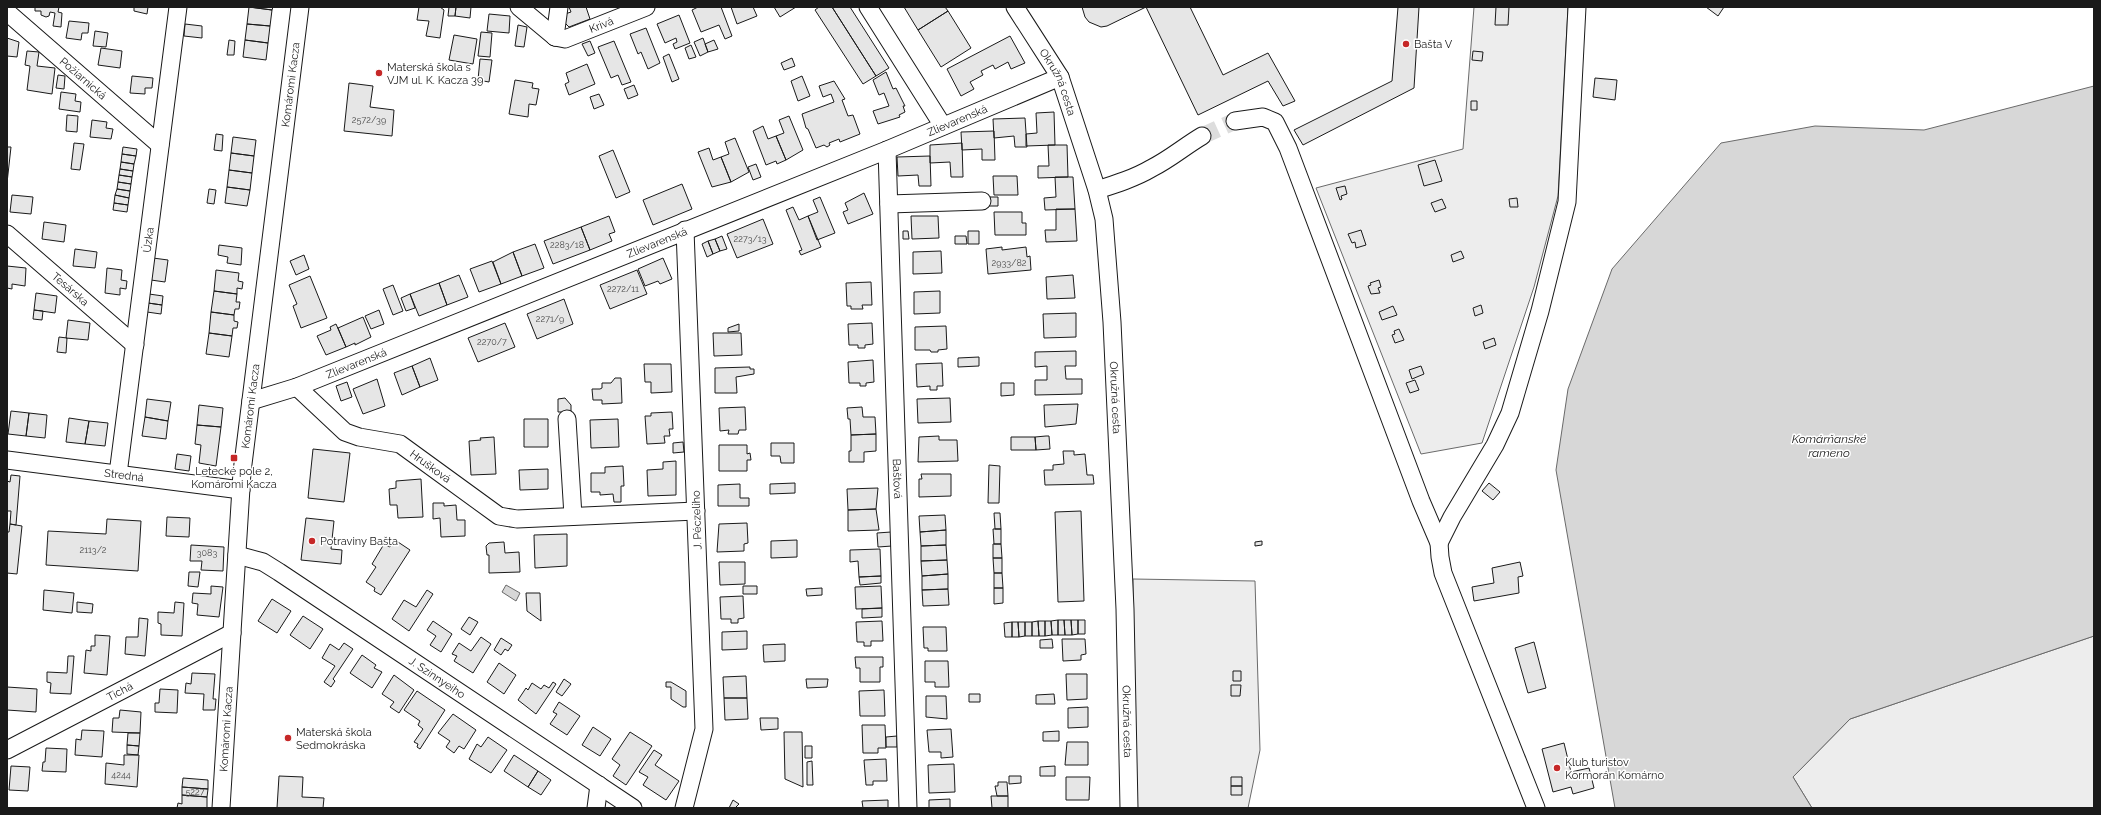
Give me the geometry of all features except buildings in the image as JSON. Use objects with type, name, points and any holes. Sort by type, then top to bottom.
[{"type":"street","name":"Úzka","points":[[118,474],[178,7]]},
{"type":"street","name":"Komáromi Kacza","points":[[221,808],[241,490],[300,7]]},
{"type":"street","points":[[520,7],[555,37]]},
{"type":"street","points":[[555,37],[559,7]]},
{"type":"street","name":"Krivá","points":[[555,37],[565,39],[646,7]]},
{"type":"street","points":[[868,7],[943,126]]},
{"type":"street","name":"Okružná cesta","points":[[1015,7],[1060,77],[1097,190],[1104,219],[1107,242],[1112,322],[1125,609],[1129,808]]},
{"type":"street","points":[[1440,543],[1452,517],[1495,445],[1510,413],[1540,311],[1567,202],[1577,7]]},
{"type":"street","name":"Požiarnická","points":[[7,12],[160,145]]},
{"type":"street","name":"Zlievarenská","points":[[251,401],[297,387],[887,150],[1060,77]]},
{"type":"street","points":[[1235,121],[1263,117],[1275,122],[1294,162],[1421,501],[1440,543],[1440,558],[1443,574],[1536,808]]},
{"type":"street","points":[[1097,190],[1117,184],[1152,168],[1184,146],[1202,136]]},
{"type":"street","name":"Baštová","points":[[887,150],[908,808]]},
{"type":"street","points":[[889,204],[982,201]]},
{"type":"street","name":"J. Péczeliho","points":[[684,808],[704,728],[685,230]]},
{"type":"street","name":"Tesárska","points":[[7,234],[135,345]]},
{"type":"street","name":"Hrušková","points":[[297,387],[346,432],[359,437],[400,444],[499,516],[517,519],[696,511]]},
{"type":"street","points":[[567,419],[573,516]]},
{"type":"street","name":"Stredná","points":[[7,460],[241,490]]},
{"type":"street","name":"J. Szinnyeiho","points":[[237,555],[263,562],[633,808]]},
{"type":"street","name":"Tichá","points":[[7,750],[232,633]]},
{"type":"street","points":[[596,808],[599,785]]},
{"type":"shaded area","points":[[1474,7],[1568,7],[1558,196],[1534,287],[1482,443],[1421,454],[1316,188],[1463,149]]},
{"type":"shaded area","points":[[1133,579],[1255,581],[1260,750],[1248,808],[1132,808]]},
{"type":"shaded area","points":[[2094,636],[2094,808],[1812,808],[1793,777],[1850,719]]},
{"type":"water","name":"Komárňanské rameno","points":[[2094,86],[2094,636],[1850,719],[1793,777],[1812,808],[1615,808],[1556,470],[1568,389],[1612,269],[1721,143],[1815,126],[1924,130]]},
{"type":"water","points":[[506,585],[520,593],[516,601],[502,592]]},
{"type":"tunnel","points":[[1202,136],[1235,121]]},
{"type":"place","name":"Bašta V","points":[[1406,44]]},
{"type":"place","name":"Materská škola s VJM ul. K. Kacza 39","points":[[379,73]]},
{"type":"place","name":"Letecké pole 2, Komáromi Kacza","points":[[234,458]]},
{"type":"place","name":"Potraviny Bašta","points":[[312,541]]},
{"type":"place","name":"Materská škola Sedmokráska","points":[[288,738]]},
{"type":"place","name":"Klub turistov Kormorán Komárno","points":[[1557,768]]}]
